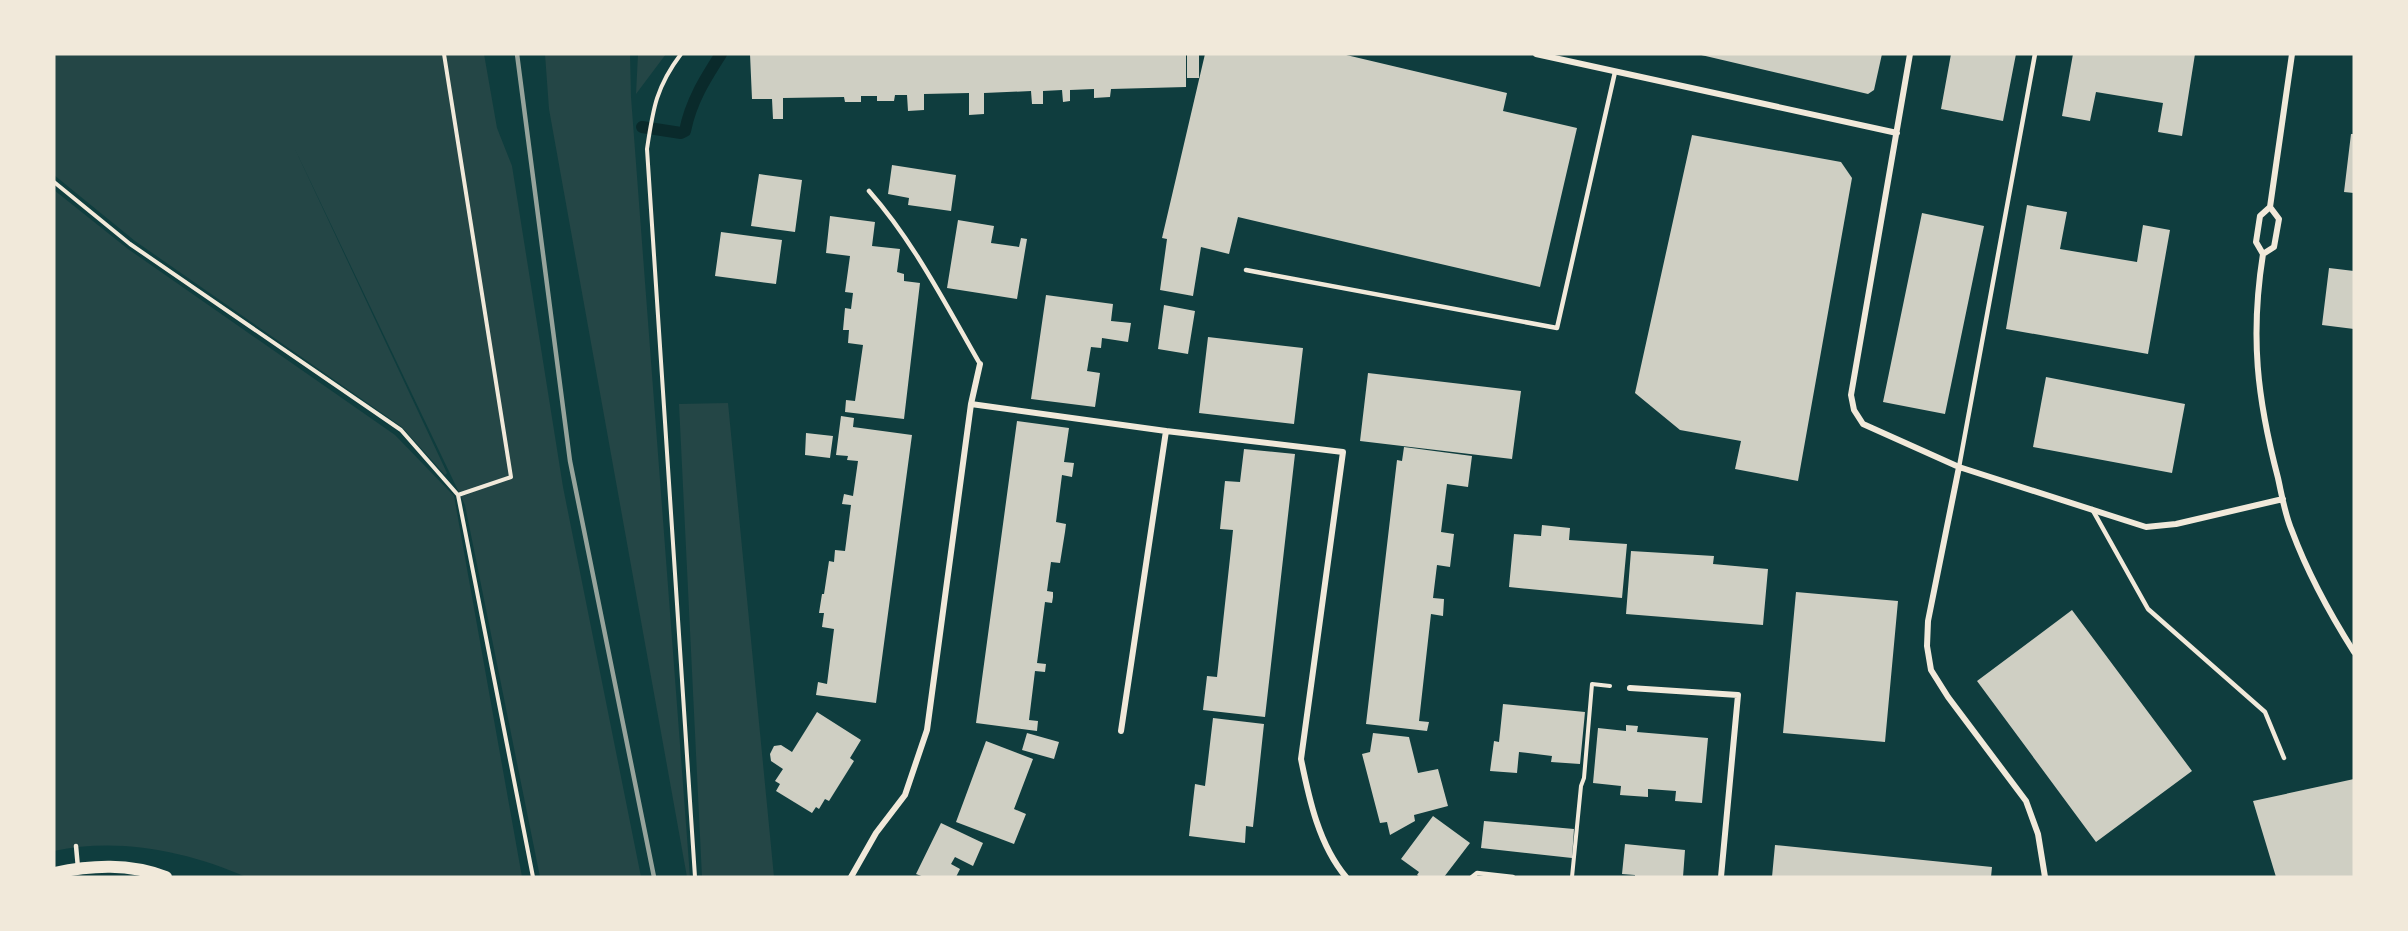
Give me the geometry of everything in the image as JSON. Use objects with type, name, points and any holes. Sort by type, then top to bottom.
[{"type":"main road","points":[[54,873],[78,868],[166,877]]},
{"type":"street","points":[[1536,54],[1897,133]]},
{"type":"street","points":[[1910,54],[1851,395],[1857,415],[1868,428],[1959,467],[2138,525],[2158,527],[2223,515],[2283,499]]},
{"type":"street","points":[[2292,54],[2270,207],[2260,216],[2256,242],[2263,254],[2258,289],[2257,375],[2267,438],[2290,529],[2331,615],[2354,652]]},
{"type":"street","points":[[2263,254],[2274,247],[2279,219],[2270,207]]},
{"type":"street","points":[[851,877],[876,833],[905,795],[927,730],[971,404],[981,364]]},
{"type":"street","points":[[971,404],[1343,452],[1301,759],[1307,790],[1328,850],[1346,877]]},
{"type":"street","points":[[1121,731],[1167,431]]},
{"type":"street","points":[[1959,467],[1928,621],[1928,658],[1931,670],[1943,689],[2026,801],[2038,834],[2045,877]]},
{"type":"street","points":[[1630,688],[1737,695],[1721,877]]},
{"type":"lane","points":[[1959,467],[2035,54]]},
{"type":"lane","points":[[1246,270],[1557,328],[1615,72]]},
{"type":"lane","points":[[869,190],[888,212],[924,267],[981,364]]},
{"type":"lane","points":[[2092,509],[2148,609],[2265,712],[2284,758]]},
{"type":"lane","points":[[76,846],[78,868]]},
{"type":"lane","points":[[1472,877],[1477,873],[1514,877]]},
{"type":"path","points":[[444,54],[511,477],[458,495]]},
{"type":"path","points":[[681,54],[666,74],[654,103],[647,149],[695,877]]},
{"type":"path","points":[[54,182],[130,244],[400,430],[458,495],[533,877]]},
{"type":"path","points":[[1572,877],[1592,684],[1630,688]]},
{"type":"shaded area","points":[[54,54],[484,54],[497,128],[512,166],[563,487],[641,877],[540,877],[465,505],[294,147],[447,473],[445,475],[402,427],[135,241],[54,175]]},
{"type":"shaded area","points":[[545,54],[630,54],[631,97],[690,877],[687,877],[549,109]]},
{"type":"shaded area","points":[[638,54],[666,54],[636,94]]},
{"type":"shaded area","points":[[54,190],[128,249],[395,435],[454,496],[522,877],[246,877],[200,860],[152,849],[103,846],[54,851]]},
{"type":"shaded area","points":[[728,403],[774,877],[702,877],[679,404]]},
{"type":"building","points":[[750,54],[1186,54],[1186,87],[1111,89],[1110,97],[1094,98],[1094,89],[1070,90],[1070,101],[1063,102],[1062,90],[1043,91],[1043,104],[1032,104],[1031,91],[984,93],[984,114],[969,115],[969,93],[924,94],[924,110],[908,111],[907,95],[895,95],[894,101],[877,101],[877,96],[861,96],[861,102],[845,102],[844,97],[783,98],[783,119],[773,119],[772,99],[752,99]]},
{"type":"building","points":[[1187,54],[1199,54],[1199,78],[1187,78]]},
{"type":"building","points":[[1205,54],[1342,54],[1507,93],[1503,111],[1577,128],[1540,287],[1238,217],[1229,254],[1201,247],[1193,296],[1160,290],[1167,239],[1162,238]]},
{"type":"building","points":[[1697,54],[1882,54],[1874,90],[1868,94]]},
{"type":"building","points":[[1951,54],[2016,54],[2003,121],[1941,109]]},
{"type":"building","points":[[2073,54],[2195,54],[2182,136],[2158,132],[2163,103],[2096,92],[2090,121],[2062,116]]},
{"type":"building","points":[[2351,134],[2354,134],[2354,193],[2344,192]]},
{"type":"building","points":[[1692,135],[1841,162],[1852,178],[1798,481],[1735,469],[1741,441],[1680,430],[1635,393]]},
{"type":"building","points":[[892,165],[956,175],[951,211],[908,205],[909,198],[888,194]]},
{"type":"building","points":[[759,174],[802,180],[795,232],[751,226]]},
{"type":"building","points":[[2027,205],[2067,212],[2060,249],[2137,262],[2143,225],[2170,230],[2148,354],[2006,329]]},
{"type":"building","points":[[1922,213],[1984,226],[1945,414],[1883,402]]},
{"type":"building","points":[[830,216],[875,222],[872,246],[900,249],[897,272],[904,274],[904,281],[920,283],[904,419],[845,412],[846,400],[855,401],[863,345],[848,343],[849,330],[843,330],[845,308],[851,309],[853,293],[845,292],[850,256],[826,253]]},
{"type":"building","points":[[958,220],[994,226],[991,243],[1019,247],[1021,238],[1027,239],[1017,299],[947,288]]},
{"type":"building","points":[[721,232],[782,240],[776,284],[715,276]]},
{"type":"building","points":[[2329,268],[2354,271],[2354,329],[2322,325]]},
{"type":"building","points":[[1046,295],[1113,304],[1111,321],[1131,323],[1128,342],[1102,338],[1101,348],[1091,347],[1087,371],[1100,373],[1095,407],[1031,399]]},
{"type":"building","points":[[1164,305],[1195,311],[1188,354],[1158,349]]},
{"type":"building","points":[[1208,337],[1303,348],[1294,424],[1199,413]]},
{"type":"building","points":[[1368,373],[1521,391],[1512,459],[1360,441]]},
{"type":"building","points":[[2046,377],[2185,404],[2172,473],[2033,447]]},
{"type":"building","points":[[841,416],[854,418],[853,427],[912,435],[876,703],[816,695],[818,682],[827,684],[834,629],[822,627],[824,613],[819,613],[822,594],[824,594],[829,561],[834,562],[835,550],[845,551],[851,505],[842,504],[844,494],[853,496],[858,461],[847,460],[848,456],[836,455]]},
{"type":"building","points":[[1017,421],[1069,428],[1064,462],[1074,463],[1072,477],[1062,475],[1056,522],[1066,524],[1065,532],[1060,563],[1051,562],[1047,591],[1053,592],[1053,597],[1052,603],[1045,602],[1037,663],[1046,664],[1045,672],[1035,671],[1029,720],[1038,721],[1037,731],[976,723]]},
{"type":"building","points":[[806,433],[833,436],[830,458],[805,455]]},
{"type":"building","points":[[1404,447],[1472,456],[1468,487],[1447,484],[1441,532],[1454,534],[1450,567],[1437,565],[1433,598],[1444,599],[1443,616],[1431,614],[1419,721],[1429,722],[1427,731],[1366,724],[1397,460],[1402,461]]},
{"type":"building","points":[[1244,449],[1295,454],[1265,717],[1203,710],[1207,676],[1217,677],[1233,530],[1220,529],[1225,481],[1240,482]]},
{"type":"building","points":[[1542,525],[1570,528],[1569,540],[1627,544],[1622,598],[1509,587],[1514,534],[1541,536]]},
{"type":"building","points":[[1631,551],[1714,556],[1713,564],[1768,569],[1763,625],[1626,614]]},
{"type":"building","points":[[1796,592],[1898,601],[1885,742],[1783,733]]},
{"type":"building","points":[[2072,610],[2192,771],[2096,842],[1977,681]]},
{"type":"building","points":[[1503,704],[1585,712],[1580,764],[1551,762],[1552,756],[1519,752],[1517,773],[1490,771],[1494,741],[1499,742]]},
{"type":"building","points":[[817,712],[861,740],[850,758],[854,761],[829,801],[825,799],[819,809],[816,807],[812,813],[776,791],[780,784],[775,781],[783,769],[771,761],[770,754],[774,746],[781,745],[792,752]]},
{"type":"building","points":[[1213,718],[1264,724],[1253,827],[1246,826],[1245,843],[1189,836],[1195,784],[1205,786]]},
{"type":"building","points":[[1626,725],[1638,726],[1637,732],[1708,738],[1702,803],[1675,801],[1676,791],[1648,789],[1648,797],[1620,795],[1621,786],[1593,783],[1598,728],[1626,731]]},
{"type":"building","points":[[1027,733],[1059,742],[1054,759],[1022,750]]},
{"type":"building","points":[[1373,733],[1409,737],[1418,773],[1438,769],[1448,806],[1414,815],[1415,821],[1390,835],[1387,822],[1380,823],[1362,754],[1370,752]]},
{"type":"building","points":[[986,741],[1033,759],[1014,809],[1026,814],[1014,844],[956,822]]},
{"type":"building","points":[[2354,779],[2354,877],[2276,877],[2253,801]]},
{"type":"building","points":[[1433,816],[1470,843],[1444,877],[1420,877],[1417,875],[1419,872],[1401,859]]},
{"type":"building","points":[[1484,821],[1574,829],[1572,858],[1481,848]]},
{"type":"building","points":[[941,823],[983,843],[973,866],[955,857],[951,864],[960,869],[956,877],[924,877],[916,874]]},
{"type":"building","points":[[1625,844],[1685,850],[1683,877],[1635,877],[1635,875],[1622,874]]},
{"type":"building","points":[[1775,845],[1992,867],[1991,877],[1772,877]]},
{"type":"waterway","points":[[642,127],[681,133],[685,131],[695,100],[721,54]]},
{"type":"railway","points":[[517,54],[570,461],[654,877]]}]
